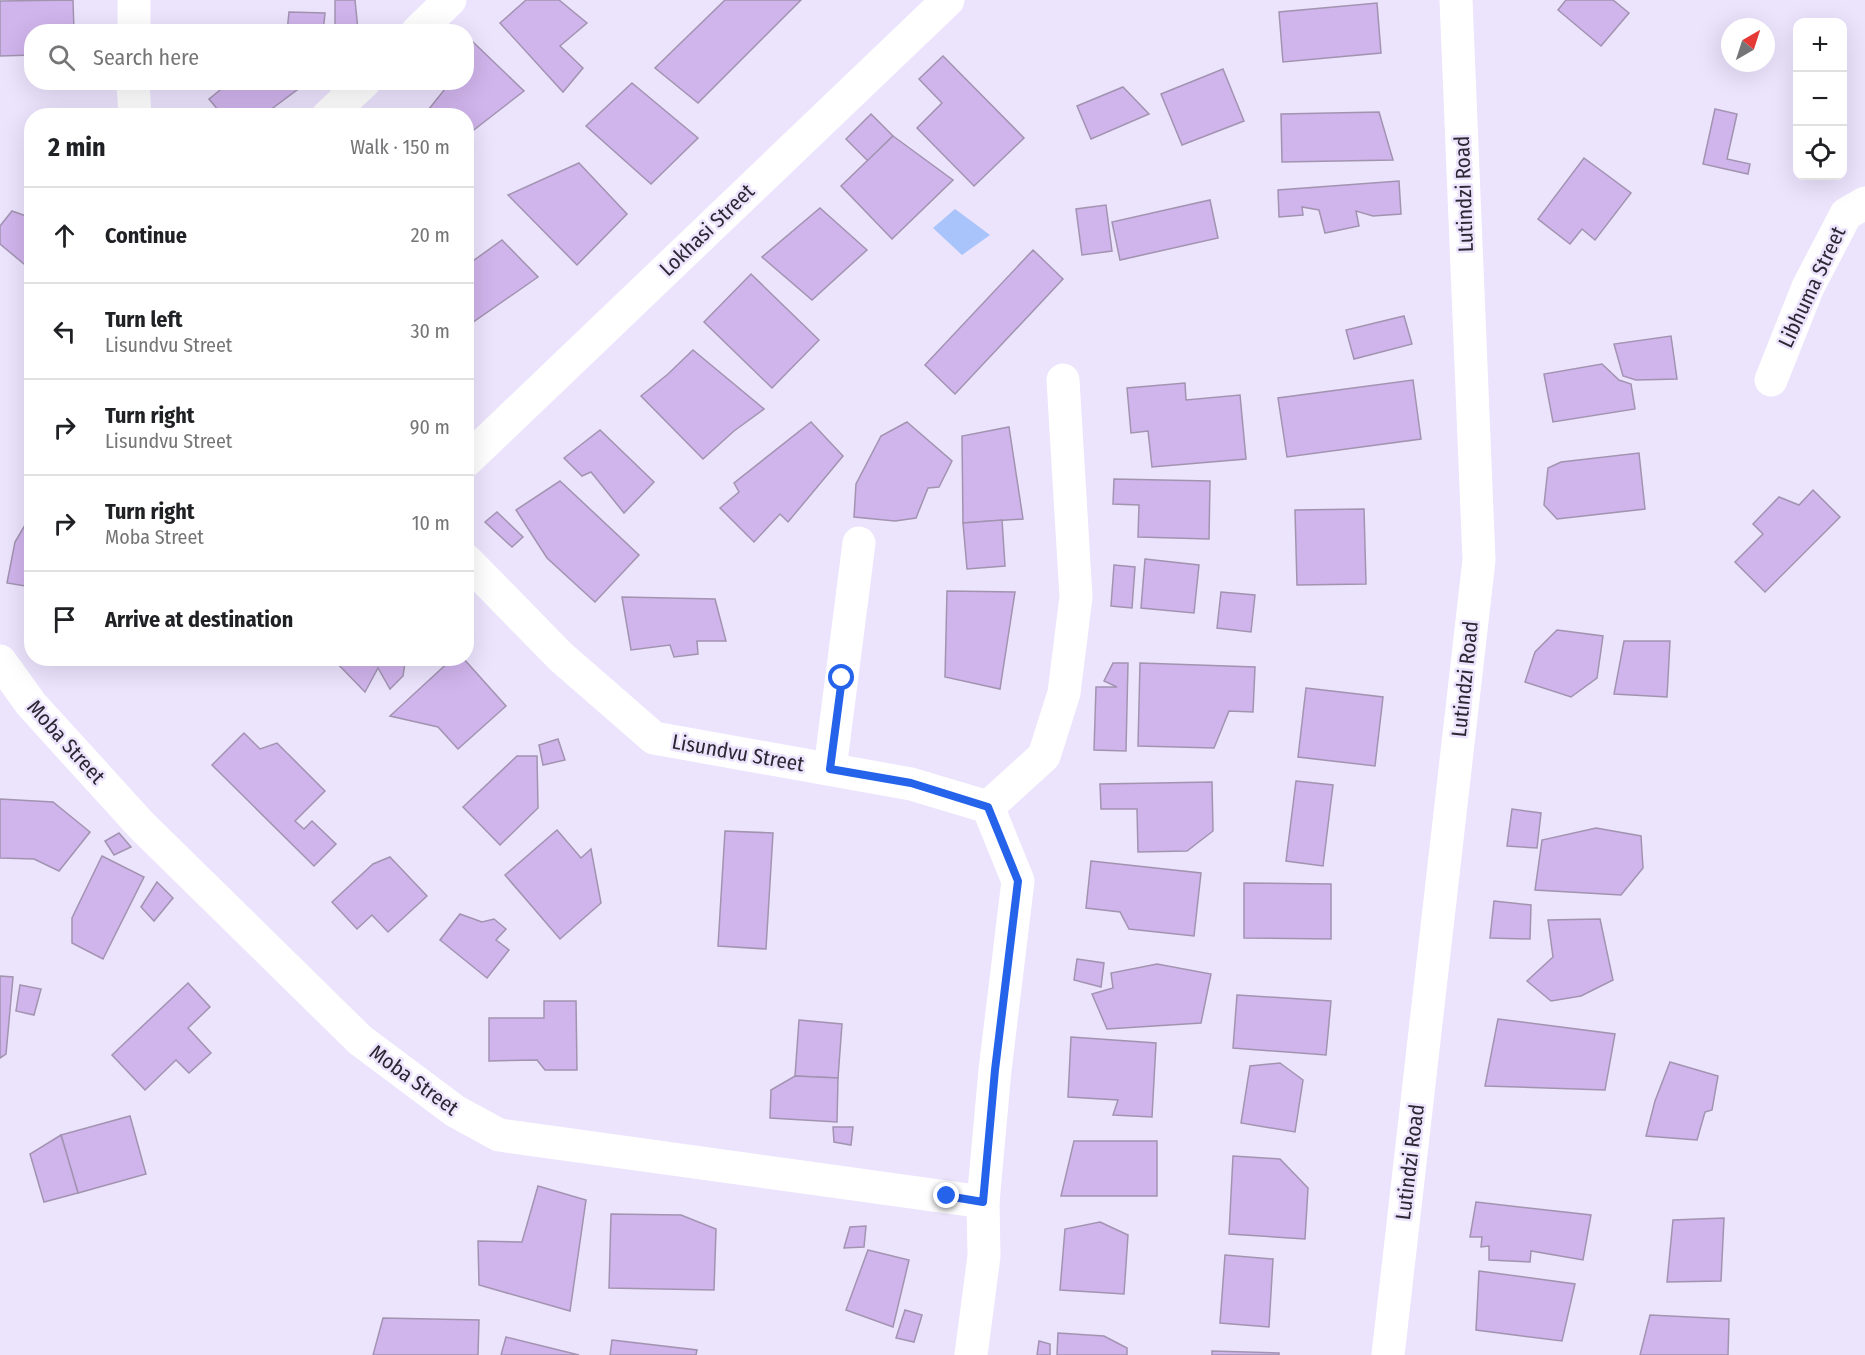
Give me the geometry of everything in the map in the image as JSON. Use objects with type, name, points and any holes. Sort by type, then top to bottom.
[{"type":"street","points":[[134,0],[134,24]]},
{"type":"street","points":[[425,24],[450,0]]},
{"type":"street","name":"Lokhasi Street","points":[[474,453],[948,0]]},
{"type":"street","name":"Lutindzi Road","points":[[1388,1355],[1479,560],[1456,0]]},
{"type":"street","points":[[133,90],[135,108]]},
{"type":"street","points":[[336,108],[356,90]]},
{"type":"street","name":"Libhuma Street","points":[[1771,380],[1808,287],[1846,214],[1865,203]]},
{"type":"street","points":[[971,1355],[984,1256],[983,1202],[995,1070],[1018,881],[988,807],[1044,756],[1064,693],[1076,597],[1063,381]]},
{"type":"street","points":[[830,769],[859,543]]},
{"type":"street","name":"Lisundvu Street","points":[[474,568],[561,657],[654,738],[911,783],[988,807]]},
{"type":"street","name":"Moba Street","points":[[0,661],[31,704],[141,825],[296,978],[360,1040],[464,1116],[499,1135],[983,1202]]},
{"type":"water","points":[[955,209],[990,235],[962,255],[933,228]]},
{"type":"building","points":[[73,0],[74,24],[24,24],[24,55],[0,56],[0,1]]},
{"type":"building","points":[[335,0],[355,0],[357,24],[335,24]]},
{"type":"building","points":[[526,0],[559,0],[587,23],[560,46],[583,68],[563,92],[500,23]]},
{"type":"building","points":[[725,0],[801,0],[698,103],[655,68]]},
{"type":"building","points":[[1566,0],[1613,0],[1629,13],[1601,46],[1558,10]]},
{"type":"building","points":[[1377,3],[1381,53],[1283,62],[1279,12]]},
{"type":"building","points":[[289,12],[325,13],[324,24],[288,24]]},
{"type":"building","points":[[474,43],[524,91],[474,130],[474,108],[430,108],[444,90],[474,90]]},
{"type":"building","points":[[943,56],[1024,138],[974,186],[917,128],[942,103],[919,79]]},
{"type":"building","points":[[1223,69],[1244,121],[1182,145],[1161,94]]},
{"type":"building","points":[[632,83],[698,138],[651,184],[586,126]]},
{"type":"building","points":[[1123,87],[1149,114],[1091,139],[1077,106]]},
{"type":"building","points":[[220,90],[297,90],[273,108],[216,108],[209,99]]},
{"type":"building","points":[[1715,109],[1737,114],[1727,159],[1750,164],[1748,174],[1703,164]]},
{"type":"building","points":[[1379,112],[1393,160],[1282,162],[1281,114]]},
{"type":"building","points":[[871,114],[893,136],[868,161],[846,139]]},
{"type":"building","points":[[893,136],[953,180],[892,239],[841,186]]},
{"type":"building","points":[[1584,158],[1631,193],[1595,240],[1582,229],[1570,244],[1538,219]]},
{"type":"building","points":[[579,163],[627,214],[577,265],[508,195]]},
{"type":"building","points":[[1399,181],[1401,214],[1373,216],[1356,211],[1359,226],[1325,233],[1319,210],[1302,207],[1303,215],[1279,217],[1278,190]]},
{"type":"building","points":[[1210,200],[1218,238],[1120,260],[1112,222]]},
{"type":"building","points":[[1106,205],[1112,251],[1082,255],[1076,209]]},
{"type":"building","points":[[820,208],[867,250],[812,300],[762,257]]},
{"type":"building","points":[[12,211],[24,215],[24,264],[0,244],[0,226]]},
{"type":"building","points":[[502,240],[538,277],[474,321],[474,260]]},
{"type":"building","points":[[1033,250],[1063,279],[955,394],[925,365]]},
{"type":"building","points":[[751,274],[819,340],[772,388],[704,322]]},
{"type":"building","points":[[1404,316],[1412,344],[1354,359],[1346,330]]},
{"type":"building","points":[[1671,336],[1677,379],[1636,380],[1623,376],[1614,344]]},
{"type":"building","points":[[693,350],[764,409],[734,431],[703,459],[641,396]]},
{"type":"building","points":[[1602,364],[1619,380],[1631,384],[1635,409],[1553,422],[1544,374]]},
{"type":"building","points":[[1413,380],[1421,439],[1287,457],[1278,398]]},
{"type":"building","points":[[1185,383],[1186,400],[1240,395],[1246,459],[1152,467],[1148,431],[1131,433],[1127,388]]},
{"type":"building","points":[[811,422],[843,456],[788,522],[780,514],[754,542],[720,508],[739,492],[734,483]]},
{"type":"building","points":[[907,422],[952,461],[939,487],[928,488],[916,518],[895,521],[854,517],[856,484],[881,436]]},
{"type":"building","points":[[1009,427],[1023,519],[963,523],[962,436]]},
{"type":"building","points":[[600,430],[654,482],[624,513],[591,472],[582,476],[564,458]]},
{"type":"building","points":[[1639,453],[1645,509],[1557,519],[1544,505],[1548,468],[1561,462]]},
{"type":"building","points":[[1114,479],[1210,481],[1209,539],[1138,537],[1139,505],[1113,504]]},
{"type":"building","points":[[560,481],[639,555],[595,602],[547,558],[516,510]]},
{"type":"building","points":[[1813,490],[1840,517],[1765,592],[1735,562],[1763,534],[1753,524],[1779,497],[1799,505]]},
{"type":"building","points":[[1364,509],[1366,584],[1297,585],[1295,510]]},
{"type":"building","points":[[497,512],[523,537],[512,547],[485,522]]},
{"type":"building","points":[[1002,520],[1005,566],[967,569],[963,523]]},
{"type":"building","points":[[24,527],[24,586],[7,583],[15,542]]},
{"type":"building","points":[[1145,559],[1199,565],[1194,613],[1141,608]]},
{"type":"building","points":[[1114,565],[1135,567],[1132,608],[1111,606]]},
{"type":"building","points":[[947,591],[1015,592],[1000,689],[945,677]]},
{"type":"building","points":[[1221,592],[1255,595],[1251,632],[1217,628]]},
{"type":"building","points":[[622,597],[715,599],[726,641],[697,641],[698,654],[674,657],[670,645],[631,650]]},
{"type":"building","points":[[1557,630],[1603,636],[1597,678],[1571,697],[1525,682],[1535,652]]},
{"type":"building","points":[[1624,641],[1670,641],[1667,697],[1614,694]]},
{"type":"building","points":[[1113,663],[1128,663],[1126,751],[1094,750],[1096,687],[1117,687],[1104,681]]},
{"type":"building","points":[[1140,663],[1255,667],[1253,712],[1229,711],[1214,748],[1138,746]]},
{"type":"building","points":[[340,666],[405,666],[403,676],[390,689],[378,668],[365,692]]},
{"type":"building","points":[[444,666],[470,666],[506,706],[458,749],[438,727],[390,716]]},
{"type":"building","points":[[1306,688],[1383,697],[1375,766],[1298,757]]},
{"type":"building","points":[[244,733],[260,749],[277,743],[325,791],[295,821],[304,829],[312,821],[336,844],[314,866],[212,765]]},
{"type":"building","points":[[558,739],[565,760],[543,765],[539,745]]},
{"type":"building","points":[[517,756],[537,756],[538,808],[500,845],[463,807]]},
{"type":"building","points":[[1296,781],[1333,785],[1323,866],[1286,861]]},
{"type":"building","points":[[1212,782],[1213,831],[1187,851],[1138,852],[1137,809],[1101,809],[1100,784]]},
{"type":"building","points":[[0,799],[53,802],[90,832],[59,871],[34,859],[0,858]]},
{"type":"building","points":[[1512,809],[1541,813],[1537,848],[1507,846]]},
{"type":"building","points":[[1596,828],[1641,836],[1643,868],[1621,895],[1535,890],[1542,840]]},
{"type":"building","points":[[557,830],[581,858],[591,849],[601,903],[560,939],[505,875]]},
{"type":"building","points":[[725,831],[773,833],[766,949],[718,946]]},
{"type":"building","points":[[119,833],[131,847],[114,855],[105,841]]},
{"type":"building","points":[[102,856],[144,877],[103,959],[72,943],[72,918]]},
{"type":"building","points":[[390,857],[427,896],[388,932],[372,915],[357,929],[332,902],[373,864]]},
{"type":"building","points":[[1091,861],[1201,873],[1194,936],[1129,929],[1120,912],[1086,908]]},
{"type":"building","points":[[157,882],[173,898],[154,921],[141,907]]},
{"type":"building","points":[[1244,883],[1331,884],[1331,939],[1244,938]]},
{"type":"building","points":[[1494,901],[1531,905],[1530,939],[1490,938]]},
{"type":"building","points":[[460,914],[482,922],[494,919],[506,929],[496,940],[509,950],[487,978],[440,940]]},
{"type":"building","points":[[1600,919],[1613,980],[1581,996],[1551,1001],[1527,981],[1553,957],[1548,920]]},
{"type":"building","points":[[1077,959],[1104,963],[1101,987],[1074,980]]},
{"type":"building","points":[[1157,964],[1211,974],[1201,1023],[1107,1029],[1092,994],[1113,988],[1111,973]]},
{"type":"building","points":[[0,976],[13,977],[6,1054],[0,1058]]},
{"type":"building","points":[[188,983],[210,1007],[188,1028],[211,1053],[189,1073],[176,1060],[145,1090],[112,1055]]},
{"type":"building","points":[[20,985],[41,989],[34,1015],[16,1011]]},
{"type":"building","points":[[1237,995],[1331,1001],[1326,1055],[1233,1048]]},
{"type":"building","points":[[544,1001],[576,1001],[577,1070],[545,1070],[537,1060],[489,1061],[489,1018],[544,1018]]},
{"type":"building","points":[[1498,1019],[1615,1034],[1605,1090],[1485,1086]]},
{"type":"building","points":[[799,1020],[842,1024],[838,1078],[795,1076]]},
{"type":"building","points":[[1071,1037],[1156,1043],[1152,1117],[1113,1115],[1118,1100],[1068,1097]]},
{"type":"building","points":[[1670,1062],[1718,1076],[1712,1110],[1705,1112],[1697,1140],[1646,1136],[1655,1101]]},
{"type":"building","points":[[1280,1063],[1303,1080],[1295,1132],[1241,1123],[1250,1066]]},
{"type":"building","points":[[795,1076],[838,1078],[837,1122],[770,1118],[771,1090]]},
{"type":"building","points":[[130,1116],[146,1174],[78,1193],[61,1135]]},
{"type":"building","points":[[833,1127],[853,1127],[851,1145],[834,1142]]},
{"type":"building","points":[[61,1135],[78,1193],[44,1202],[30,1154]]},
{"type":"building","points":[[1074,1141],[1157,1141],[1157,1196],[1061,1196]]},
{"type":"building","points":[[1233,1156],[1280,1159],[1308,1188],[1305,1239],[1229,1234]]},
{"type":"building","points":[[538,1186],[586,1200],[570,1311],[479,1285],[478,1241],[522,1242]]},
{"type":"building","points":[[1476,1202],[1591,1215],[1583,1260],[1531,1251],[1530,1262],[1489,1260],[1489,1246],[1481,1247],[1482,1237],[1470,1237]]},
{"type":"building","points":[[611,1214],[681,1215],[716,1229],[714,1290],[609,1288]]},
{"type":"building","points":[[1724,1218],[1721,1281],[1667,1282],[1673,1220]]},
{"type":"building","points":[[1100,1222],[1128,1235],[1124,1294],[1060,1290],[1065,1229]]},
{"type":"building","points":[[866,1226],[864,1247],[844,1248],[850,1227]]},
{"type":"building","points":[[868,1250],[909,1260],[893,1327],[846,1310]]},
{"type":"building","points":[[1225,1255],[1273,1259],[1269,1327],[1220,1323]]},
{"type":"building","points":[[1479,1271],[1575,1284],[1562,1341],[1476,1330]]},
{"type":"building","points":[[905,1310],[922,1315],[914,1342],[896,1338]]},
{"type":"building","points":[[1650,1315],[1729,1319],[1728,1355],[1640,1355]]},
{"type":"building","points":[[383,1318],[479,1320],[478,1355],[373,1355]]},
{"type":"building","points":[[1058,1333],[1104,1336],[1127,1348],[1127,1355],[1057,1355]]},
{"type":"building","points":[[506,1337],[579,1355],[501,1355]]},
{"type":"building","points":[[612,1340],[697,1350],[696,1355],[610,1355]]},
{"type":"building","points":[[1039,1341],[1050,1344],[1050,1355],[1037,1355]]},
{"type":"building","points":[[1212,1351],[1279,1353],[1279,1355],[1212,1355]]},
{"type":"route","points":[[842,678],[830,769],[911,783],[988,807],[1018,881],[995,1070],[983,1202],[947,1196]]}]
